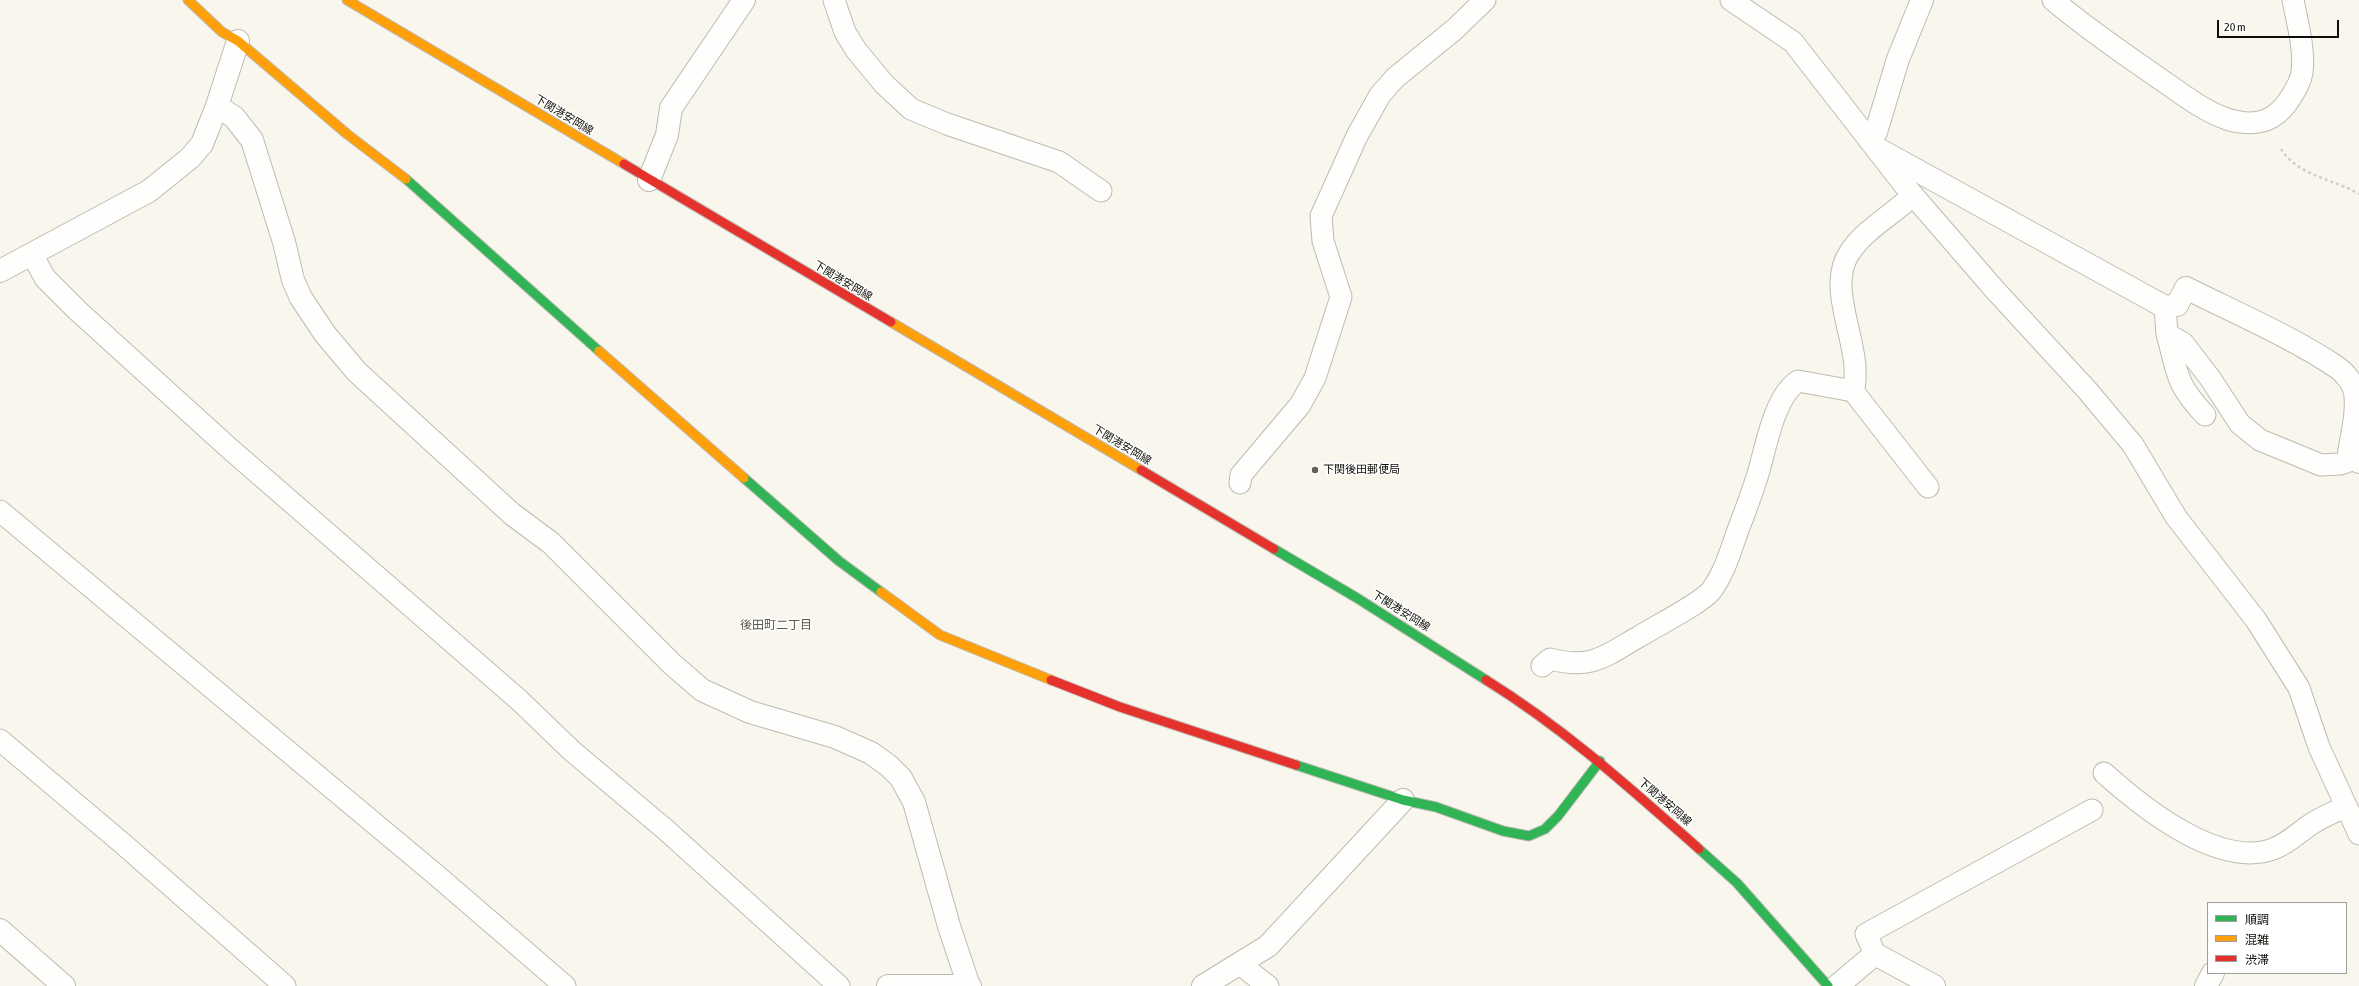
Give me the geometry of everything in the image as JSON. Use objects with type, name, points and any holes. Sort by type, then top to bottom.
[{"type":"main road","points":[[188,0],[222,32],[238,41],[348,134],[408,180],[578,333],[839,561],[940,635],[1120,707],[1403,800],[1436,807],[1502,831],[1528,836],[1545,829],[1558,816],[1600,761]]},
{"type":"main road","name":"下関港安岡線","points":[[348,0],[649,180],[1357,598],[1523,703],[1600,761],[1737,883],[1788,938],[1828,986]]},
{"type":"street","points":[[649,180],[667,135],[671,108],[744,0]]},
{"type":"street","points":[[1922,0],[1898,59],[1876,132],[1874,144],[2165,307],[2177,305],[2186,288],[2295,344],[2338,369],[2350,380],[2355,392],[2355,413],[2349,453],[2357,460]]},
{"type":"street","points":[[0,272],[149,191],[171,175],[202,144],[217,106],[238,41]]},
{"type":"street","points":[[217,106],[234,116],[252,140],[284,242],[294,280],[301,298],[325,334],[357,372],[512,514],[551,543],[672,664],[702,690],[750,712],[835,737],[871,753],[889,766],[901,778],[914,802],[949,926],[969,986],[888,986]]},
{"type":"street","points":[[1203,986],[1268,946],[1403,800]]},
{"type":"street","points":[[0,930],[64,986]]},
{"type":"street","points":[[1837,986],[1875,954],[1934,986]]},
{"type":"street","points":[[2206,986],[2212,974]]},
{"type":"lane","points":[[834,0],[845,32],[856,50],[884,84],[911,109],[947,124],[1059,162],[1101,191]]},
{"type":"lane","points":[[1240,483],[1241,475],[1300,405],[1315,378],[1341,297],[1323,241],[1321,216],[1357,136],[1380,95],[1395,78],[1455,29],[1485,0]]},
{"type":"lane","points":[[1731,0],[1793,42],[1913,195],[1995,290],[2087,390],[2133,445],[2176,518],[2256,620],[2299,688],[2319,747],[2359,834]]},
{"type":"lane","points":[[2053,0],[2082,24],[2196,104],[2226,119],[2247,123],[2265,122],[2279,114],[2297,87],[2302,72],[2300,34],[2293,0]]},
{"type":"lane","points":[[1853,391],[1855,386],[1854,351],[1841,297],[1843,267],[1849,253],[1858,241],[1897,211],[1913,195]]},
{"type":"lane","points":[[32,254],[45,278],[72,305],[229,448],[519,700],[572,751],[666,830],[840,986]]},
{"type":"lane","points":[[2165,307],[2167,334],[2175,370],[2181,386],[2205,415]]},
{"type":"lane","points":[[2167,334],[2183,343],[2210,378],[2240,424],[2260,440],[2322,465],[2340,464],[2357,460]]},
{"type":"lane","points":[[1542,666],[1550,659],[1563,662],[1592,662],[1679,613],[1710,592],[1727,565],[1758,474],[1773,422],[1792,385],[1798,381],[1853,391],[1928,486]]},
{"type":"lane","points":[[0,511],[429,869],[565,986]]},
{"type":"lane","points":[[0,740],[122,843],[285,986]]},
{"type":"lane","points":[[2104,773],[2135,800],[2169,823],[2220,848],[2245,852],[2259,853],[2283,845],[2315,822],[2346,806]]},
{"type":"lane","points":[[1875,954],[1866,934],[2092,810]]},
{"type":"lane","points":[[1241,964],[1268,986]]},
{"type":"path","points":[[2265,122],[2284,154],[2306,172],[2344,186],[2359,194]]},
{"type":"traffic: fast","points":[[406,179],[599,351]]},
{"type":"traffic: fast","points":[[744,478],[839,561],[881,592]]},
{"type":"traffic: fast","points":[[1274,549],[1357,598],[1486,680]]},
{"type":"traffic: fast","points":[[1296,765],[1403,800],[1436,807],[1503,831],[1529,836],[1545,829],[1558,816],[1600,761]]},
{"type":"traffic: fast","points":[[1699,849],[1737,883],[1828,986]]},
{"type":"traffic: slow","points":[[188,0],[222,32],[238,41],[347,134],[406,179]]},
{"type":"traffic: slow","points":[[347,0],[624,164]]},
{"type":"traffic: slow","points":[[891,322],[1141,470]]},
{"type":"traffic: slow","points":[[599,351],[744,478]]},
{"type":"traffic: slow","points":[[881,592],[940,635],[1051,680]]},
{"type":"traffic: jam","points":[[624,164],[891,322]]},
{"type":"traffic: jam","points":[[1141,470],[1274,549]]},
{"type":"traffic: jam","points":[[1051,680],[1120,707],[1296,765]]},
{"type":"traffic: jam","points":[[1486,680],[1543,718],[1570,739],[1699,849]]},
{"type":"place","name":"下関後田郵便局","points":[[1315,470]]},
{"type":"district","name":"後田町二丁目","points":[[776,625]]}]
